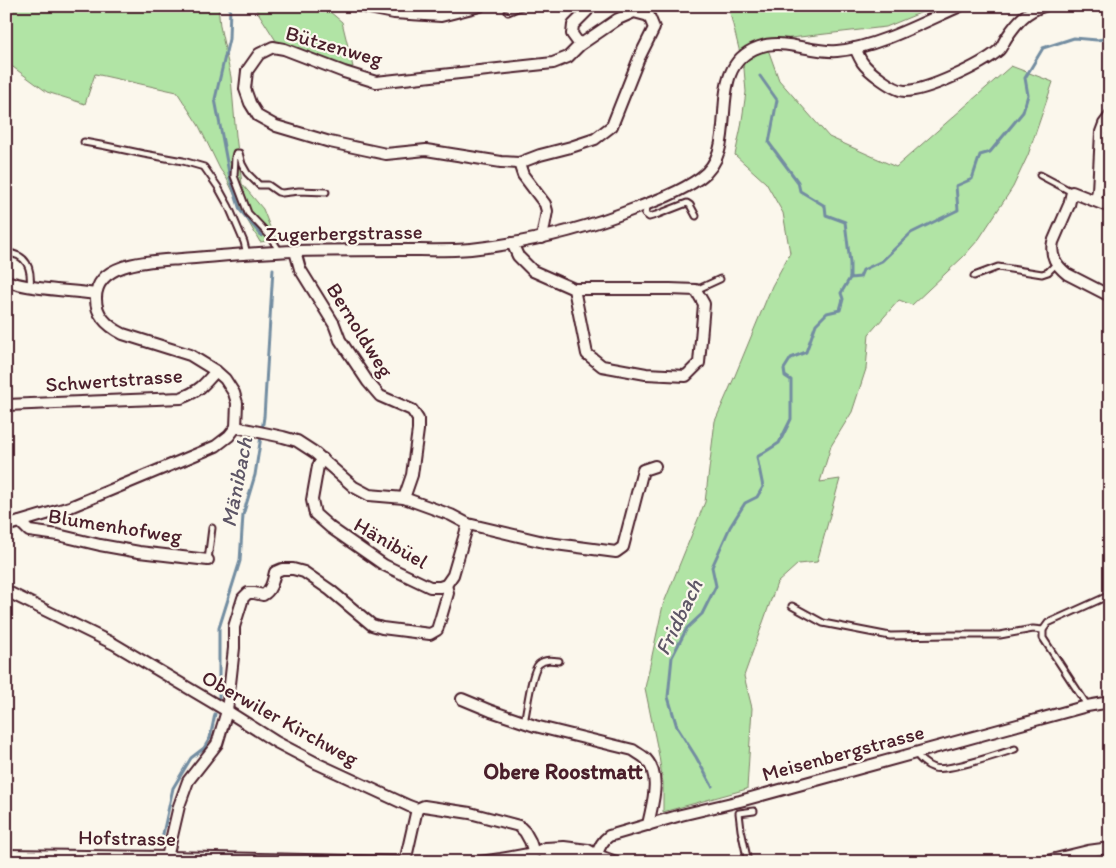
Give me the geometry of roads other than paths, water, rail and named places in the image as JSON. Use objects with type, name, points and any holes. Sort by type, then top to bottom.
[{"type":"street","points":[[359,6],[394,13],[441,16],[480,6]]},
{"type":"street","points":[[580,45],[572,34],[574,25],[590,6]]},
{"type":"street","name":"Zugerbergstrasse","points":[[95,294],[103,280],[115,270],[149,262],[295,251],[469,249],[542,238],[586,226],[648,204],[688,186],[704,176],[718,156],[722,143],[726,86],[731,72],[738,61],[746,54],[759,47],[778,44],[824,51],[855,48],[892,36],[960,6]]},
{"type":"street","points":[[855,48],[863,63],[876,76],[892,86],[904,91],[920,88],[975,66],[999,49],[1016,23],[1024,15],[1044,6]]},
{"type":"street","name":"Bützenweg","points":[[634,12],[648,16],[654,28],[639,58],[612,126],[595,139],[519,163],[426,150],[386,154],[330,142],[276,126],[258,116],[250,103],[246,89],[247,71],[259,54],[273,47],[284,49],[376,82],[553,63],[568,57],[580,45],[618,19],[634,12]]},
{"type":"street","points":[[1095,201],[1098,191],[1101,132],[1110,116]]},
{"type":"street","points":[[519,163],[523,175],[546,204],[547,211],[542,238]]},
{"type":"street","points":[[1110,207],[1072,192],[1069,205],[1053,242],[1052,251],[1056,264],[1067,274],[1110,296]]},
{"type":"street","points":[[512,243],[518,256],[533,271],[574,289],[696,290],[704,304],[699,363],[686,376],[646,374],[602,366],[587,354],[574,289]]},
{"type":"street","name":"Bernoldweg","points":[[295,251],[300,269],[334,324],[340,340],[368,382],[380,396],[412,410],[418,420],[412,475],[404,498]]},
{"type":"street","points":[[6,281],[50,290],[95,294],[99,314],[114,330],[190,355],[216,371],[225,379],[234,393],[237,403],[236,427],[229,436],[216,446],[70,507],[6,526]]},
{"type":"street","name":"Schwertstrasse","points":[[6,406],[181,398],[194,393],[216,371]]},
{"type":"street","name":"Hänibüel","points":[[236,427],[297,441],[323,459],[354,487],[369,495],[404,498],[451,514],[468,524],[548,543],[616,552],[623,547],[643,470],[655,466]]},
{"type":"street","name":"Hänibüel","points":[[323,459],[318,466],[312,500],[315,514],[331,528],[384,565],[430,587],[446,585],[453,574],[468,524]]},
{"type":"street","name":"Blumenhofweg","points":[[20,522],[29,531],[58,535],[139,552],[208,560]]},
{"type":"street","points":[[167,859],[179,806],[188,781],[217,744],[227,711],[234,648],[234,627],[244,598],[248,593],[263,596],[268,593],[272,585],[275,572],[293,568],[304,572],[330,590],[372,625],[430,634],[436,630],[448,593],[446,585]]},
{"type":"street","name":"Oberwiler Kirchweg","points":[[6,591],[114,644],[276,742],[318,764],[417,809],[424,806],[470,813],[519,826],[526,832],[534,853]]},
{"type":"street","points":[[462,699],[524,722],[633,750],[646,759],[653,771],[655,785],[648,825]]},
{"type":"street","name":"Meisenbergstrasse","points":[[597,855],[598,848],[610,836],[1087,706],[1110,702]]},
{"type":"street","points":[[405,862],[417,809]]},
{"type":"street","points":[[480,862],[534,853],[545,848],[564,847],[588,850],[616,862]]},
{"type":"street","points":[[1043,862],[1088,851],[1110,848]]},
{"type":"street","name":"Hofstrasse","points":[[6,855],[397,862]]},
{"type":"lane","points":[[508,12],[522,6]]},
{"type":"lane","points":[[84,142],[183,161],[204,167],[229,207],[247,254]]},
{"type":"lane","points":[[279,252],[270,236],[248,213],[234,176],[236,154],[239,153],[246,173],[259,186],[268,185],[282,193],[299,191],[326,192]]},
{"type":"lane","points":[[1040,174],[1072,192]]},
{"type":"lane","points":[[648,204],[645,214],[649,217],[687,203],[696,216]]},
{"type":"lane","points":[[6,253],[27,261],[30,270],[30,287]]},
{"type":"lane","points":[[974,276],[998,268],[1042,274],[1048,272],[1056,264]]},
{"type":"lane","points":[[696,290],[720,279]]},
{"type":"lane","points":[[208,560],[212,528]]},
{"type":"lane","points":[[1087,706],[1043,638],[1043,630],[1048,623],[1110,595]]},
{"type":"lane","points":[[792,606],[823,624],[890,636],[1000,635],[1033,629],[1043,630]]},
{"type":"lane","points":[[524,722],[534,673],[539,664],[549,660],[559,660]]},
{"type":"lane","points":[[915,753],[923,762],[935,768],[964,764],[1015,749]]},
{"type":"lane","points":[[748,862],[738,813],[754,811]]},
{"type":"waterway","name":"Mänibach","points":[[230,6],[229,39],[215,99],[230,178],[240,210],[262,236]]},
{"type":"waterway","points":[[850,278],[860,277],[863,270],[882,261],[911,233],[958,210],[956,186],[972,179],[980,155],[990,152],[1023,112],[1028,95],[1025,78],[1043,48],[1074,38],[1097,40],[1110,38]]},
{"type":"waterway","name":"Fridbach","points":[[712,786],[677,727],[668,697],[672,657],[687,628],[702,614],[716,586],[712,567],[730,527],[745,503],[757,497],[763,487],[757,457],[779,443],[791,419],[791,380],[785,376],[784,369],[791,358],[806,352],[816,324],[827,313],[840,310],[843,299],[841,293],[850,278],[845,222],[826,215],[825,206],[800,191],[798,182],[769,143],[777,100],[760,76]]},
{"type":"waterway","name":"Mänibach","points":[[219,698],[219,628],[240,561],[243,515],[255,475],[264,417],[273,269]]},
{"type":"waterway","name":"Mänibach","points":[[161,843],[173,788],[191,758],[204,748],[210,738],[215,714]]},
{"type":"district","name":"Obere Roostmatt","points":[[563,771]]}]
